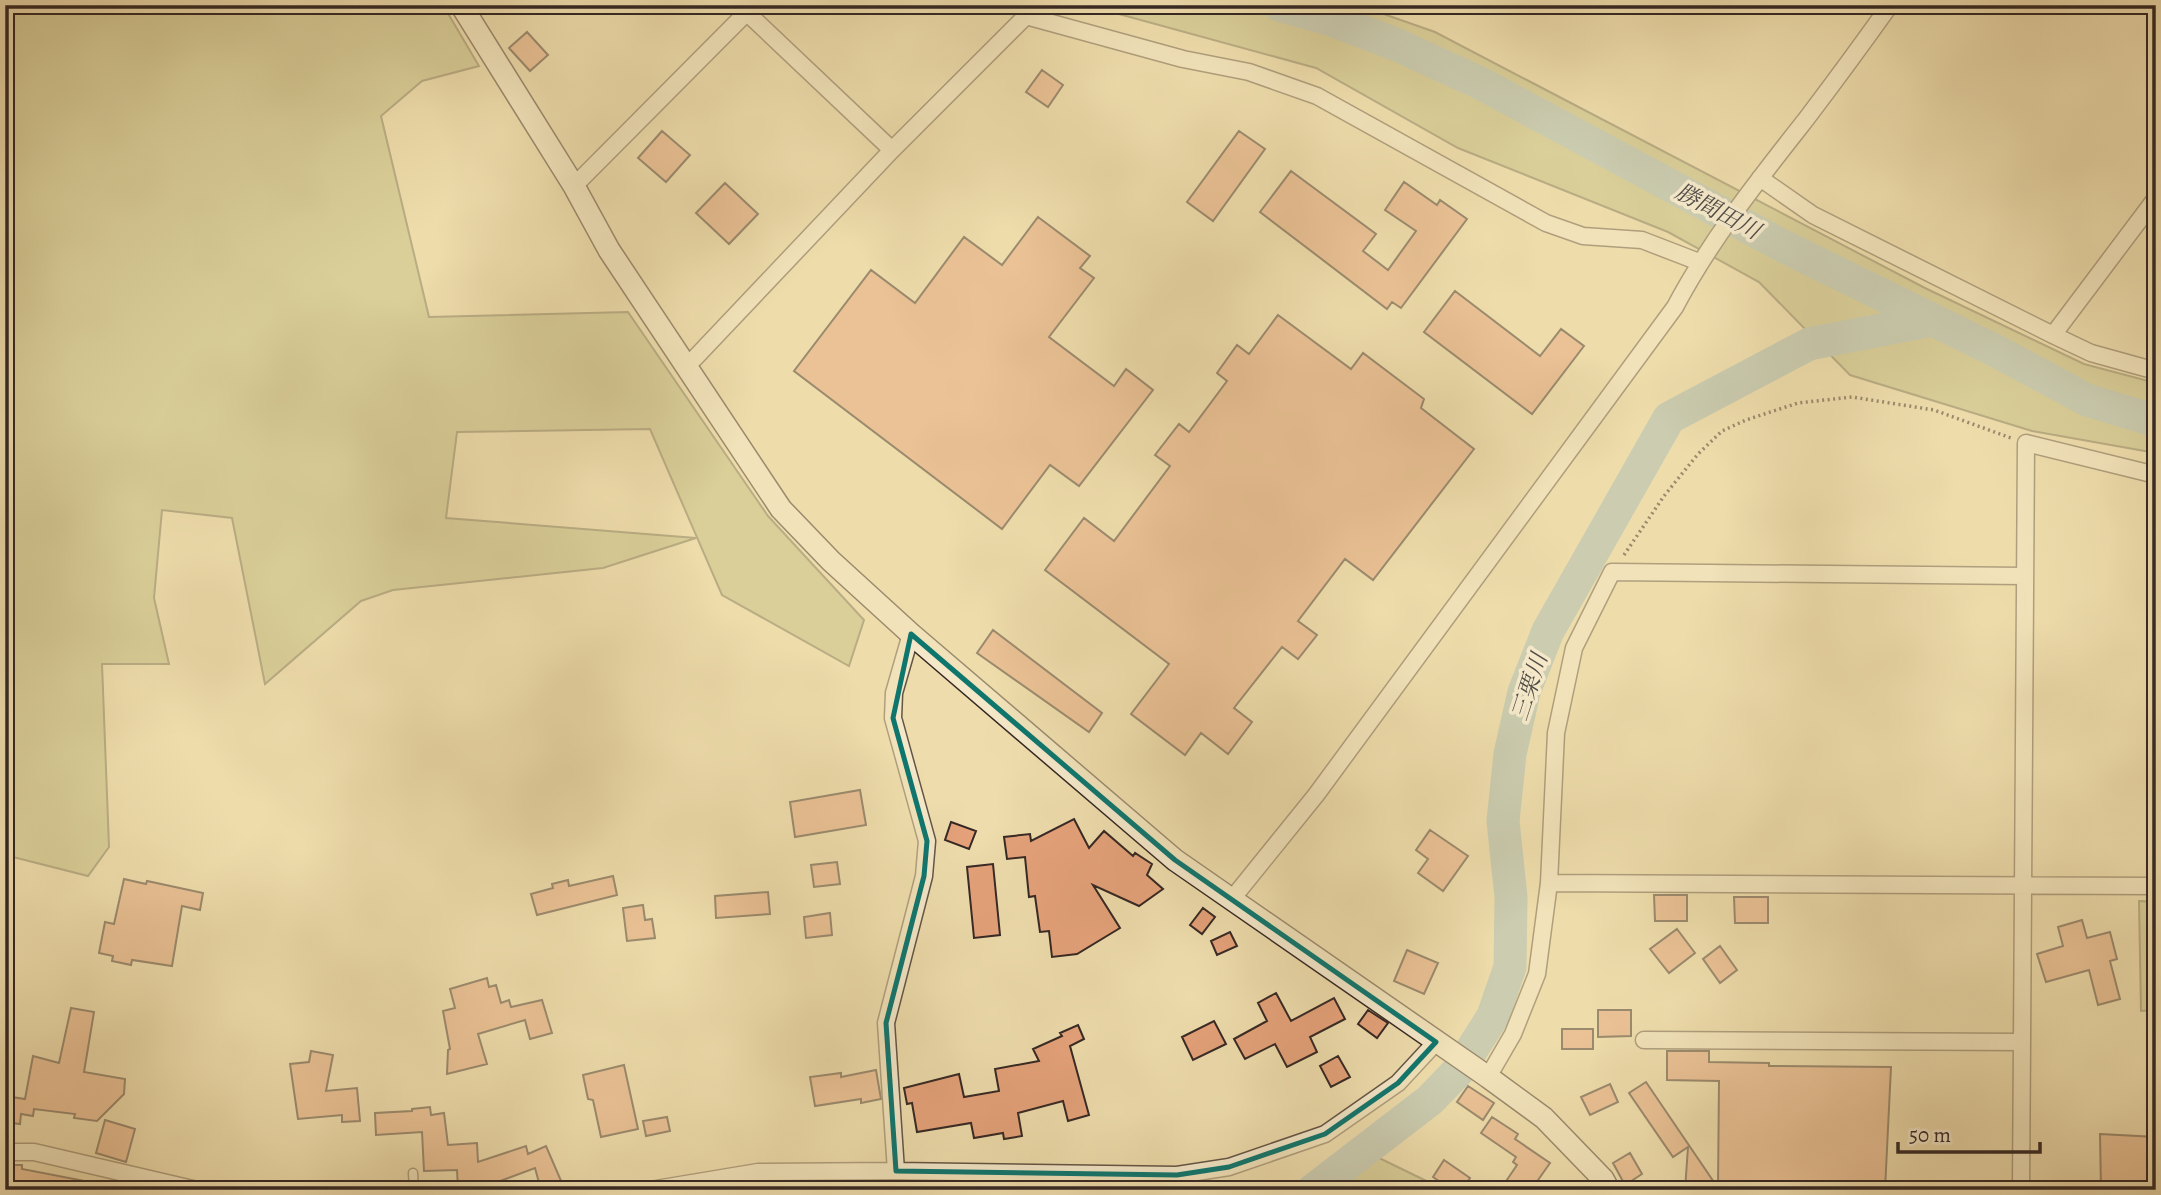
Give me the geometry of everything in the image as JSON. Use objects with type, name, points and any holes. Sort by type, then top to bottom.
[{"type":"street","points":[[461,5],[574,186],[609,250],[684,366],[781,509],[831,561],[911,634],[1175,860],[1544,1118],[1603,1179],[1609,1190]]},
{"type":"street","points":[[1232,899],[1316,795],[1675,307],[1703,257],[1890,5]]},
{"type":"street","points":[[574,186],[747,8],[891,150]]},
{"type":"street","points":[[684,366],[891,150],[1026,16],[1183,59],[1249,72],[1317,96],[1546,223],[1583,236],[1642,240],[1703,257]]},
{"type":"street","points":[[1757,182],[1814,215],[2053,335],[2091,353],[2156,371]]},
{"type":"street","points":[[2053,335],[2156,198]]},
{"type":"street","points":[[2021,1190],[2026,443],[2156,475]]},
{"type":"street","points":[[1488,1077],[1513,1034],[1536,974],[1549,883],[1556,733],[1574,649],[1612,572],[2024,576]]},
{"type":"street","points":[[896,1171],[886,1023],[924,876],[927,841],[893,718],[894,693],[911,634]]},
{"type":"street","points":[[1549,883],[2156,886]]},
{"type":"street","points":[[1644,1040],[2021,1042]]},
{"type":"street","points":[[650,1190],[758,1172],[1177,1175],[1229,1167],[1325,1134],[1398,1083],[1436,1042]]},
{"type":"street","points":[[5,1152],[34,1152],[197,1190]]},
{"type":"lane","points":[[413,1173],[414,1190]]},
{"type":"path","points":[[1612,572],[1664,496],[1698,454],[1722,431],[1798,403],[1852,397],[1934,410],[2026,443]]},
{"type":"highlighted area","points":[[911,634],[1175,860],[1436,1042],[1398,1083],[1325,1134],[1229,1167],[1177,1175],[896,1171],[886,1023],[924,876],[927,841],[893,718]]},
{"type":"shaded area","points":[[5,5],[443,5],[479,66],[422,81],[381,116],[429,317],[628,312],[768,516],[864,620],[849,666],[722,595],[650,429],[457,432],[446,518],[696,538],[603,568],[393,590],[361,601],[265,684],[232,518],[162,510],[154,598],[169,664],[102,664],[109,847],[88,876],[5,855],[5,796],[10,772],[5,757]]},
{"type":"shaded area","points":[[1086,5],[1358,5],[1435,32],[1925,288],[2084,364],[2156,383],[2156,453],[2032,431],[1850,375],[1759,282],[1668,232],[1458,148],[1316,68]]},
{"type":"shaded area","points":[[2139,901],[2156,902],[2156,1010],[2141,1011]]},
{"type":"shaded area","points":[[1375,1156],[1445,1190],[1335,1190]]},
{"type":"building","points":[[527,32],[548,55],[530,71],[509,48]]},
{"type":"building","points":[[1042,70],[1063,85],[1048,107],[1026,92]]},
{"type":"building","points":[[662,131],[690,155],[666,182],[638,158]]},
{"type":"building","points":[[1239,131],[1265,149],[1213,221],[1187,202]]},
{"type":"building","points":[[1291,171],[1376,234],[1363,251],[1388,270],[1416,231],[1385,210],[1404,182],[1437,205],[1440,200],[1467,219],[1401,308],[1392,302],[1387,309],[1260,212]]},
{"type":"building","points":[[725,183],[758,214],[729,244],[696,213]]},
{"type":"building","points":[[1038,217],[1090,256],[1080,268],[1094,278],[1049,337],[1114,386],[1126,369],[1153,390],[1079,486],[1050,465],[1002,529],[794,371],[871,270],[915,303],[964,237],[1002,265]]},
{"type":"building","points":[[1455,291],[1540,356],[1561,329],[1584,346],[1532,414],[1424,332]]},
{"type":"building","points":[[1278,315],[1351,369],[1363,353],[1424,399],[1421,408],[1474,449],[1373,580],[1345,559],[1298,621],[1317,635],[1298,659],[1282,647],[1234,708],[1252,722],[1228,754],[1201,733],[1185,755],[1131,714],[1169,664],[1045,570],[1084,518],[1114,541],[1170,466],[1155,455],[1179,424],[1189,432],[1227,381],[1217,373],[1237,345],[1249,354]]},
{"type":"building","points":[[993,630],[1102,713],[1089,732],[977,653]]},
{"type":"building","points":[[860,790],[866,825],[795,837],[790,802]]},
{"type":"building","points":[[1074,819],[1089,848],[1104,831],[1133,856],[1135,853],[1152,864],[1147,875],[1163,889],[1139,906],[1093,885],[1120,928],[1077,954],[1052,957],[1049,931],[1040,932],[1035,896],[1029,897],[1025,857],[1007,859],[1004,837],[1030,834],[1031,841]]},
{"type":"building","points":[[951,822],[976,831],[969,849],[945,840]]},
{"type":"building","points":[[1430,830],[1468,856],[1443,891],[1418,873],[1428,859],[1416,850]]},
{"type":"building","points":[[837,862],[840,884],[814,887],[811,865]]},
{"type":"building","points":[[993,864],[1000,935],[974,938],[967,867]]},
{"type":"building","points":[[613,876],[617,895],[537,915],[531,894],[553,888],[552,884],[568,880],[569,886]]},
{"type":"building","points":[[124,879],[203,893],[200,910],[182,906],[172,966],[132,960],[131,965],[112,961],[113,956],[99,953],[105,922],[114,924]]},
{"type":"building","points":[[768,892],[770,914],[716,918],[715,896]]},
{"type":"building","points":[[1654,895],[1687,895],[1687,921],[1655,921]]},
{"type":"building","points":[[1734,897],[1768,897],[1768,923],[1735,923]]},
{"type":"building","points":[[643,905],[645,920],[652,919],[655,938],[627,941],[623,908]]},
{"type":"building","points":[[1203,908],[1215,917],[1202,934],[1190,925]]},
{"type":"building","points":[[830,913],[832,935],[806,938],[804,917]]},
{"type":"building","points":[[2082,920],[2087,938],[2110,932],[2117,959],[2110,961],[2120,999],[2098,1005],[2089,970],[2046,982],[2037,954],[2063,946],[2058,927]]},
{"type":"building","points":[[1677,929],[1695,953],[1669,973],[1650,949]]},
{"type":"building","points":[[1230,932],[1237,946],[1217,955],[1211,941]]},
{"type":"building","points":[[1720,946],[1737,970],[1720,983],[1703,959]]},
{"type":"building","points":[[1407,950],[1438,963],[1424,994],[1394,981]]},
{"type":"building","points":[[487,978],[489,987],[496,985],[501,1003],[509,1000],[511,1007],[542,1000],[552,1033],[530,1039],[525,1020],[478,1034],[487,1064],[447,1074],[450,1049],[443,1011],[455,1008],[450,989]]},
{"type":"building","points":[[1276,993],[1291,1021],[1334,998],[1345,1019],[1310,1037],[1317,1052],[1287,1067],[1275,1044],[1245,1059],[1234,1039],[1267,1021],[1258,1003]]},
{"type":"building","points":[[71,1008],[94,1012],[84,1072],[125,1079],[124,1094],[97,1121],[74,1118],[75,1114],[34,1109],[33,1116],[21,1114],[20,1124],[5,1122],[5,1096],[25,1099],[33,1056],[59,1063]]},
{"type":"building","points":[[1368,1010],[1388,1023],[1377,1038],[1358,1024]]},
{"type":"building","points":[[1598,1010],[1631,1010],[1631,1036],[1598,1037]]},
{"type":"building","points":[[1214,1021],[1226,1044],[1193,1060],[1182,1037]]},
{"type":"building","points":[[1078,1025],[1084,1039],[1070,1046],[1089,1115],[1068,1121],[1063,1101],[1018,1113],[1022,1136],[1004,1139],[1003,1133],[974,1138],[971,1123],[917,1132],[912,1103],[907,1104],[904,1088],[959,1074],[964,1097],[999,1091],[995,1069],[1039,1061],[1033,1049],[1062,1036],[1060,1033]]},
{"type":"building","points":[[1562,1029],[1593,1029],[1593,1049],[1562,1049]]},
{"type":"building","points":[[311,1051],[333,1055],[326,1091],[357,1088],[360,1121],[342,1122],[342,1115],[298,1119],[290,1064],[309,1062]]},
{"type":"building","points":[[1667,1051],[1709,1051],[1709,1062],[1769,1063],[1769,1066],[1891,1067],[1885,1190],[1685,1190],[1688,1147],[1673,1157],[1629,1093],[1646,1082],[1718,1188],[1719,1081],[1667,1080]]},
{"type":"building","points":[[1338,1056],[1350,1077],[1331,1087],[1320,1066]]},
{"type":"building","points":[[624,1065],[638,1129],[601,1137],[593,1100],[588,1099],[583,1075]]},
{"type":"building","points":[[876,1070],[881,1099],[861,1103],[861,1099],[815,1106],[810,1077],[841,1073],[841,1077]]},
{"type":"building","points":[[1610,1084],[1618,1102],[1590,1115],[1581,1097]]},
{"type":"building","points":[[1468,1086],[1494,1103],[1483,1120],[1457,1102]]},
{"type":"building","points":[[430,1107],[431,1115],[444,1113],[448,1145],[477,1143],[478,1162],[526,1146],[528,1154],[546,1146],[565,1190],[541,1190],[535,1168],[476,1190],[458,1190],[457,1170],[424,1171],[422,1132],[376,1135],[375,1113]]},
{"type":"building","points":[[667,1117],[670,1131],[646,1136],[643,1121]]},
{"type":"building","points":[[1492,1117],[1518,1134],[1515,1139],[1550,1163],[1531,1190],[1500,1190],[1517,1165],[1513,1162],[1516,1157],[1481,1133]]},
{"type":"building","points":[[105,1120],[135,1129],[126,1162],[96,1153]]},
{"type":"building","points":[[2100,1134],[2156,1137],[2156,1190],[2101,1190]]},
{"type":"building","points":[[1630,1153],[1642,1174],[1625,1185],[1613,1163]]},
{"type":"building","points":[[1444,1160],[1470,1178],[1462,1190],[1452,1190],[1433,1177]]},
{"type":"building","points":[[5,1165],[22,1165],[22,1169],[90,1182],[90,1190],[30,1190],[31,1188],[5,1187]]},
{"type":"waterway","name":"勝間田川","points":[[1279,5],[1329,19],[1395,44],[1478,82],[1781,245],[1998,352],[2087,400],[2156,421]]},
{"type":"waterway","points":[[2142,5],[2156,15]]},
{"type":"waterway","name":"三栗川","points":[[1313,1190],[1430,1100],[1459,1070],[1493,1016],[1510,967],[1511,897],[1503,821],[1510,754],[1524,692],[1548,631],[1669,418],[1809,344],[1932,320]]}]
